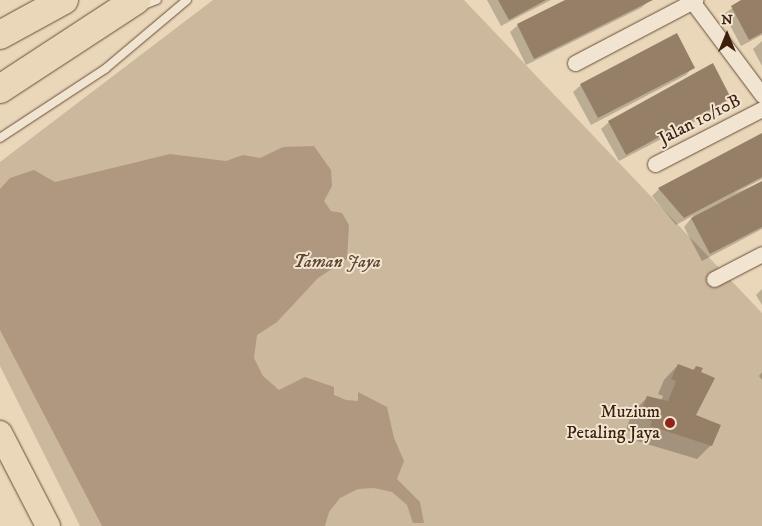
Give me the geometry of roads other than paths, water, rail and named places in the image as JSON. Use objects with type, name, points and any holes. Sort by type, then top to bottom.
[{"type":"highway","points":[[0,35],[64,0]]},
{"type":"highway","points":[[0,89],[136,0]]},
{"type":"main road","points":[[0,433],[48,526]]},
{"type":"street","points":[[575,63],[692,0],[762,95]]},
{"type":"street","name":"Jalan 10/10B","points":[[655,164],[762,109]]},
{"type":"street","points":[[714,279],[762,254]]},
{"type":"lane","points":[[110,18],[157,0]]},
{"type":"lane","points":[[0,138],[104,69],[187,0]]},
{"type":"place","name":"Muzium Petaling Jaya","points":[[670,423]]},
{"type":"park label","name":"Taman Jaya","points":[[337,262]]}]
